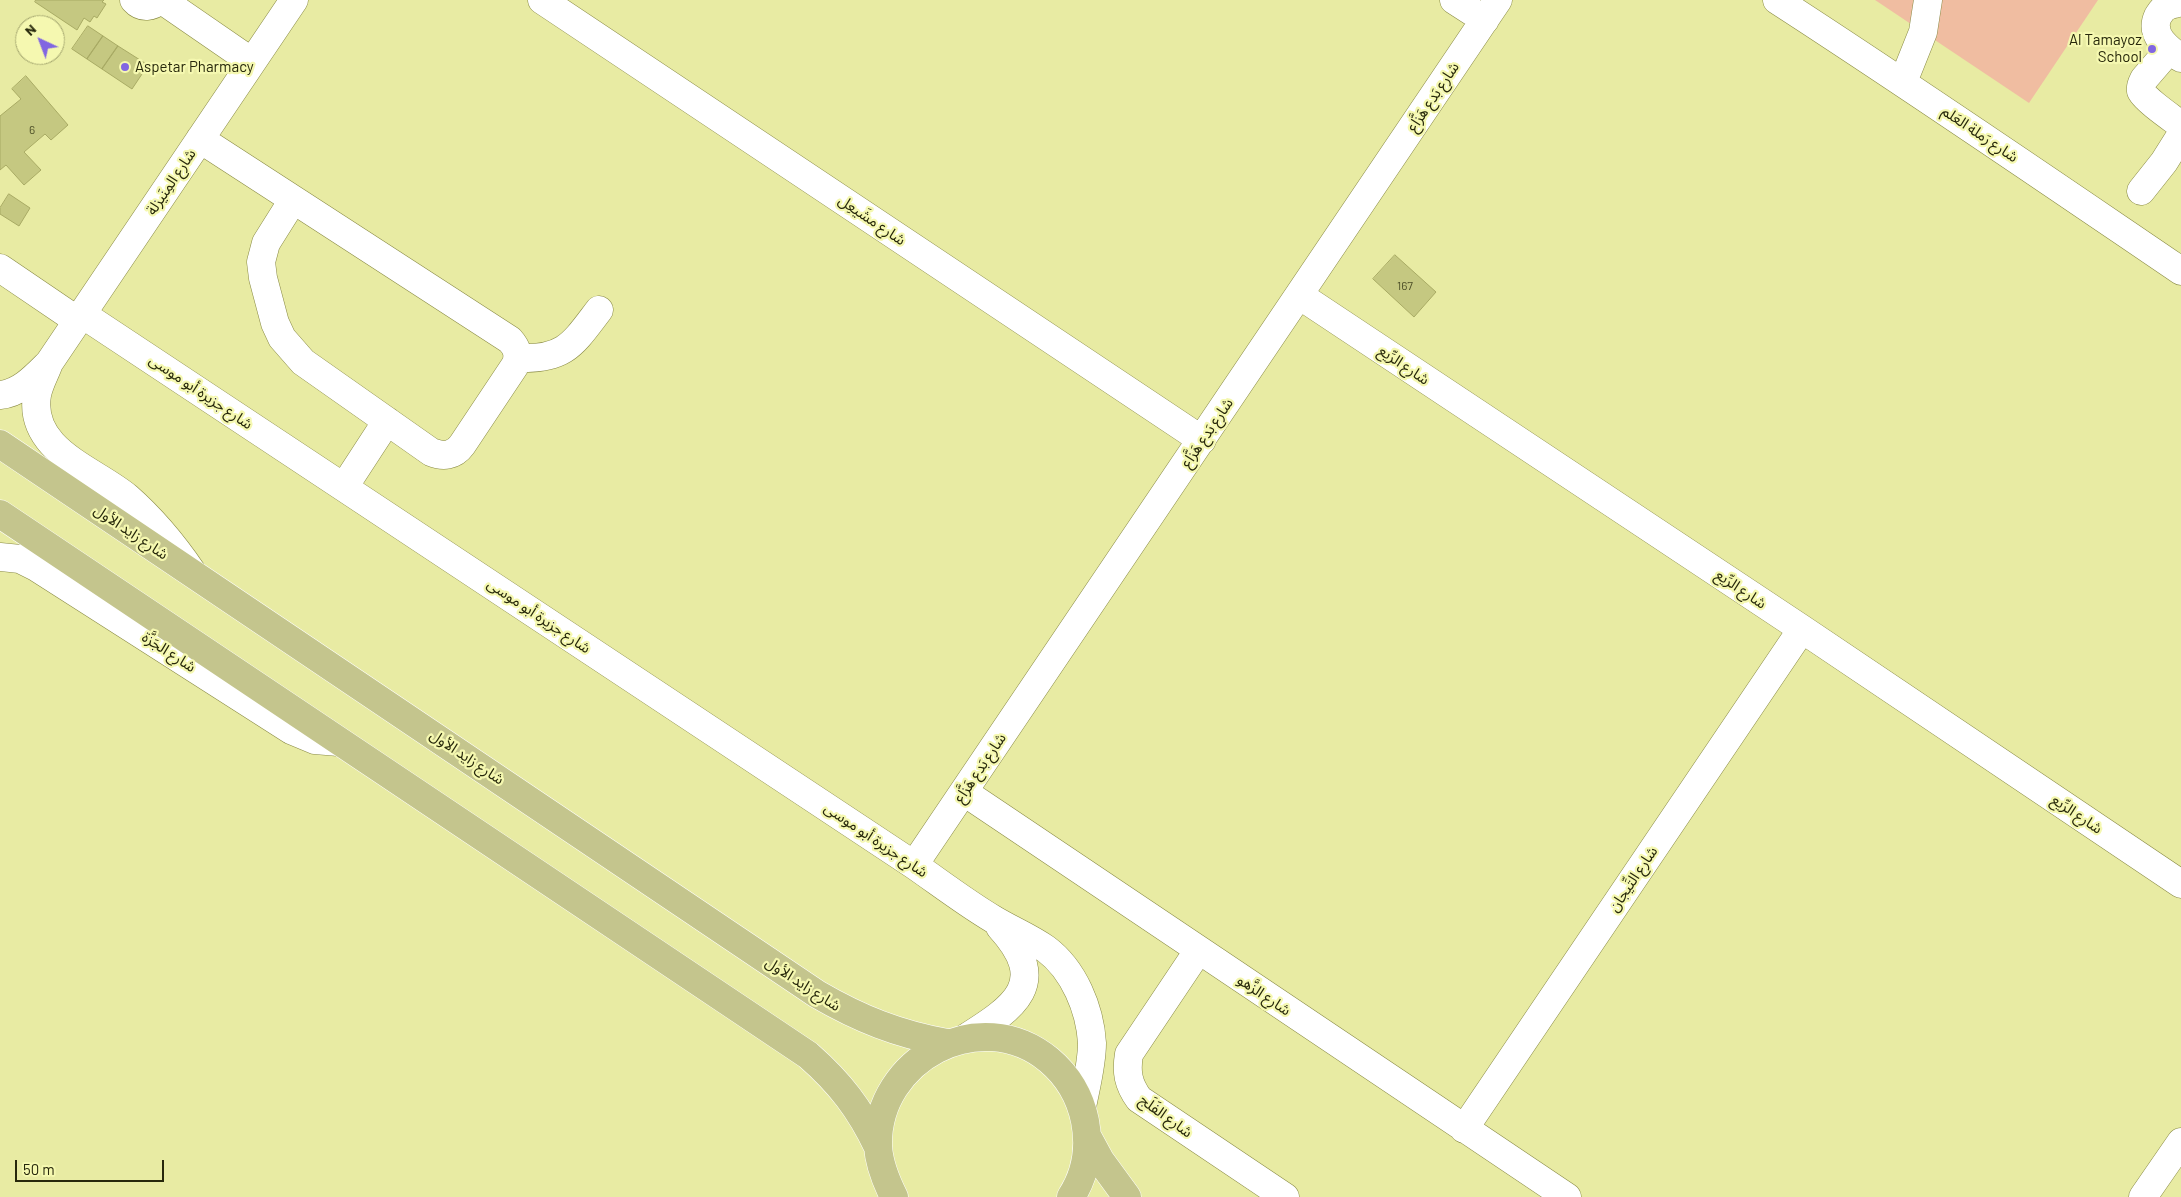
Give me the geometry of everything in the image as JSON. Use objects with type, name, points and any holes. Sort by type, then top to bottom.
[{"type":"main road","name":"شارع زايد الأول","points":[[0,444],[817,994],[848,1012],[879,1026],[913,1037],[955,1041],[997,1038],[1028,1047],[1043,1055],[1066,1078],[1082,1107],[1088,1136]]},
{"type":"main road","points":[[0,514],[808,1055],[830,1074],[849,1096],[866,1121],[878,1147],[881,1165],[894,1197]]},
{"type":"main road","points":[[878,1147],[884,1110],[891,1092],[902,1076],[930,1052],[955,1041]]},
{"type":"main road","points":[[1071,1197],[1082,1174],[1087,1155],[1088,1136]]},
{"type":"main road","points":[[1088,1136],[1100,1160],[1127,1197]]},
{"type":"street","points":[[134,0],[145,6],[154,5],[161,0],[252,62]]},
{"type":"street","name":"شارع المِنَيزلة","points":[[0,395],[25,386],[49,363],[294,0]]},
{"type":"street","name":"شارع مشَيعِل","points":[[542,0],[1202,440]]},
{"type":"street","points":[[1454,0],[1492,10]]},
{"type":"street","name":"شارع رَملة العَلم","points":[[1777,0],[1903,82],[1962,124],[2181,271]]},
{"type":"street","points":[[1903,82],[1923,32],[1928,0]]},
{"type":"street","points":[[2141,191],[2164,162],[2180,125],[2145,97],[2141,90],[2144,79],[2175,54],[2161,42],[2156,30],[2156,20],[2170,5]]},
{"type":"street","name":"شارع بَدع هَزَّاع","points":[[914,865],[1492,10]]},
{"type":"street","points":[[200,139],[510,340],[515,346],[518,358],[512,370],[462,445],[454,453],[443,456],[431,452],[302,362],[282,338],[275,323],[263,278],[261,262],[266,244],[293,200]]},
{"type":"street","name":"شارع جزيرة أبو موسى","points":[[0,268],[80,317],[344,487],[994,920],[1024,934],[1048,951],[1067,971],[1078,990],[1088,1016],[1092,1043],[1082,1107]]},
{"type":"street","name":"شارع الرِّيع","points":[[1299,295],[1802,629],[2181,884]]},
{"type":"street","points":[[518,358],[544,357],[564,350],[573,344],[599,310]]},
{"type":"street","name":"شارع المِنَيزلة","points":[[49,363],[36,404],[40,425],[45,435],[60,452],[126,496],[141,510],[169,540],[192,573]]},
{"type":"street","points":[[344,487],[387,421]]},
{"type":"street","name":"شارع الجَزَّة","points":[[0,557],[20,559],[36,567],[291,730],[314,740],[339,742]]},
{"type":"street","name":"شارع التِّيجان","points":[[1464,1129],[1802,629]]},
{"type":"street","name":"شارع الزَّهو","points":[[964,792],[1198,951],[1567,1197]]},
{"type":"street","name":"شارع جزيرة أبو موسى","points":[[955,1041],[994,1019],[1011,1004],[1023,987],[1026,974],[1022,957],[1012,940],[994,920]]},
{"type":"street","name":"شارع الفَلَج","points":[[1198,951],[1130,1054],[1127,1066],[1128,1078],[1132,1089],[1139,1099],[1285,1197]]},
{"type":"street","points":[[2144,1197],[2181,1142]]},
{"type":"shaded area","points":[[1875,0],[2098,0],[2029,103]]},
{"type":"building","points":[[36,0],[104,0],[102,2],[106,4],[97,18],[94,16],[90,22],[84,18],[77,30],[65,22],[65,15],[54,15],[35,2]]},
{"type":"building","points":[[88,26],[103,36],[87,59],[72,49]]},
{"type":"building","points":[[103,36],[118,46],[102,69],[87,59]]},
{"type":"building","name":"Aspetar Pharmacy","points":[[118,46],[148,65],[132,89],[102,69]]},
{"type":"building","points":[[26,76],[68,125],[51,140],[45,134],[24,152],[41,170],[24,185],[6,165],[0,170],[0,116],[21,99],[12,89]]},
{"type":"building","points":[[9,194],[30,208],[19,226],[0,214],[0,208]]},
{"type":"building","points":[[1395,255],[1436,292],[1414,317],[1373,279]]},
{"type":"place","name":"Al Tamayoz School","points":[[2152,49]]},
{"type":"place","name":"Aspetar Pharmacy","points":[[125,67]]}]
